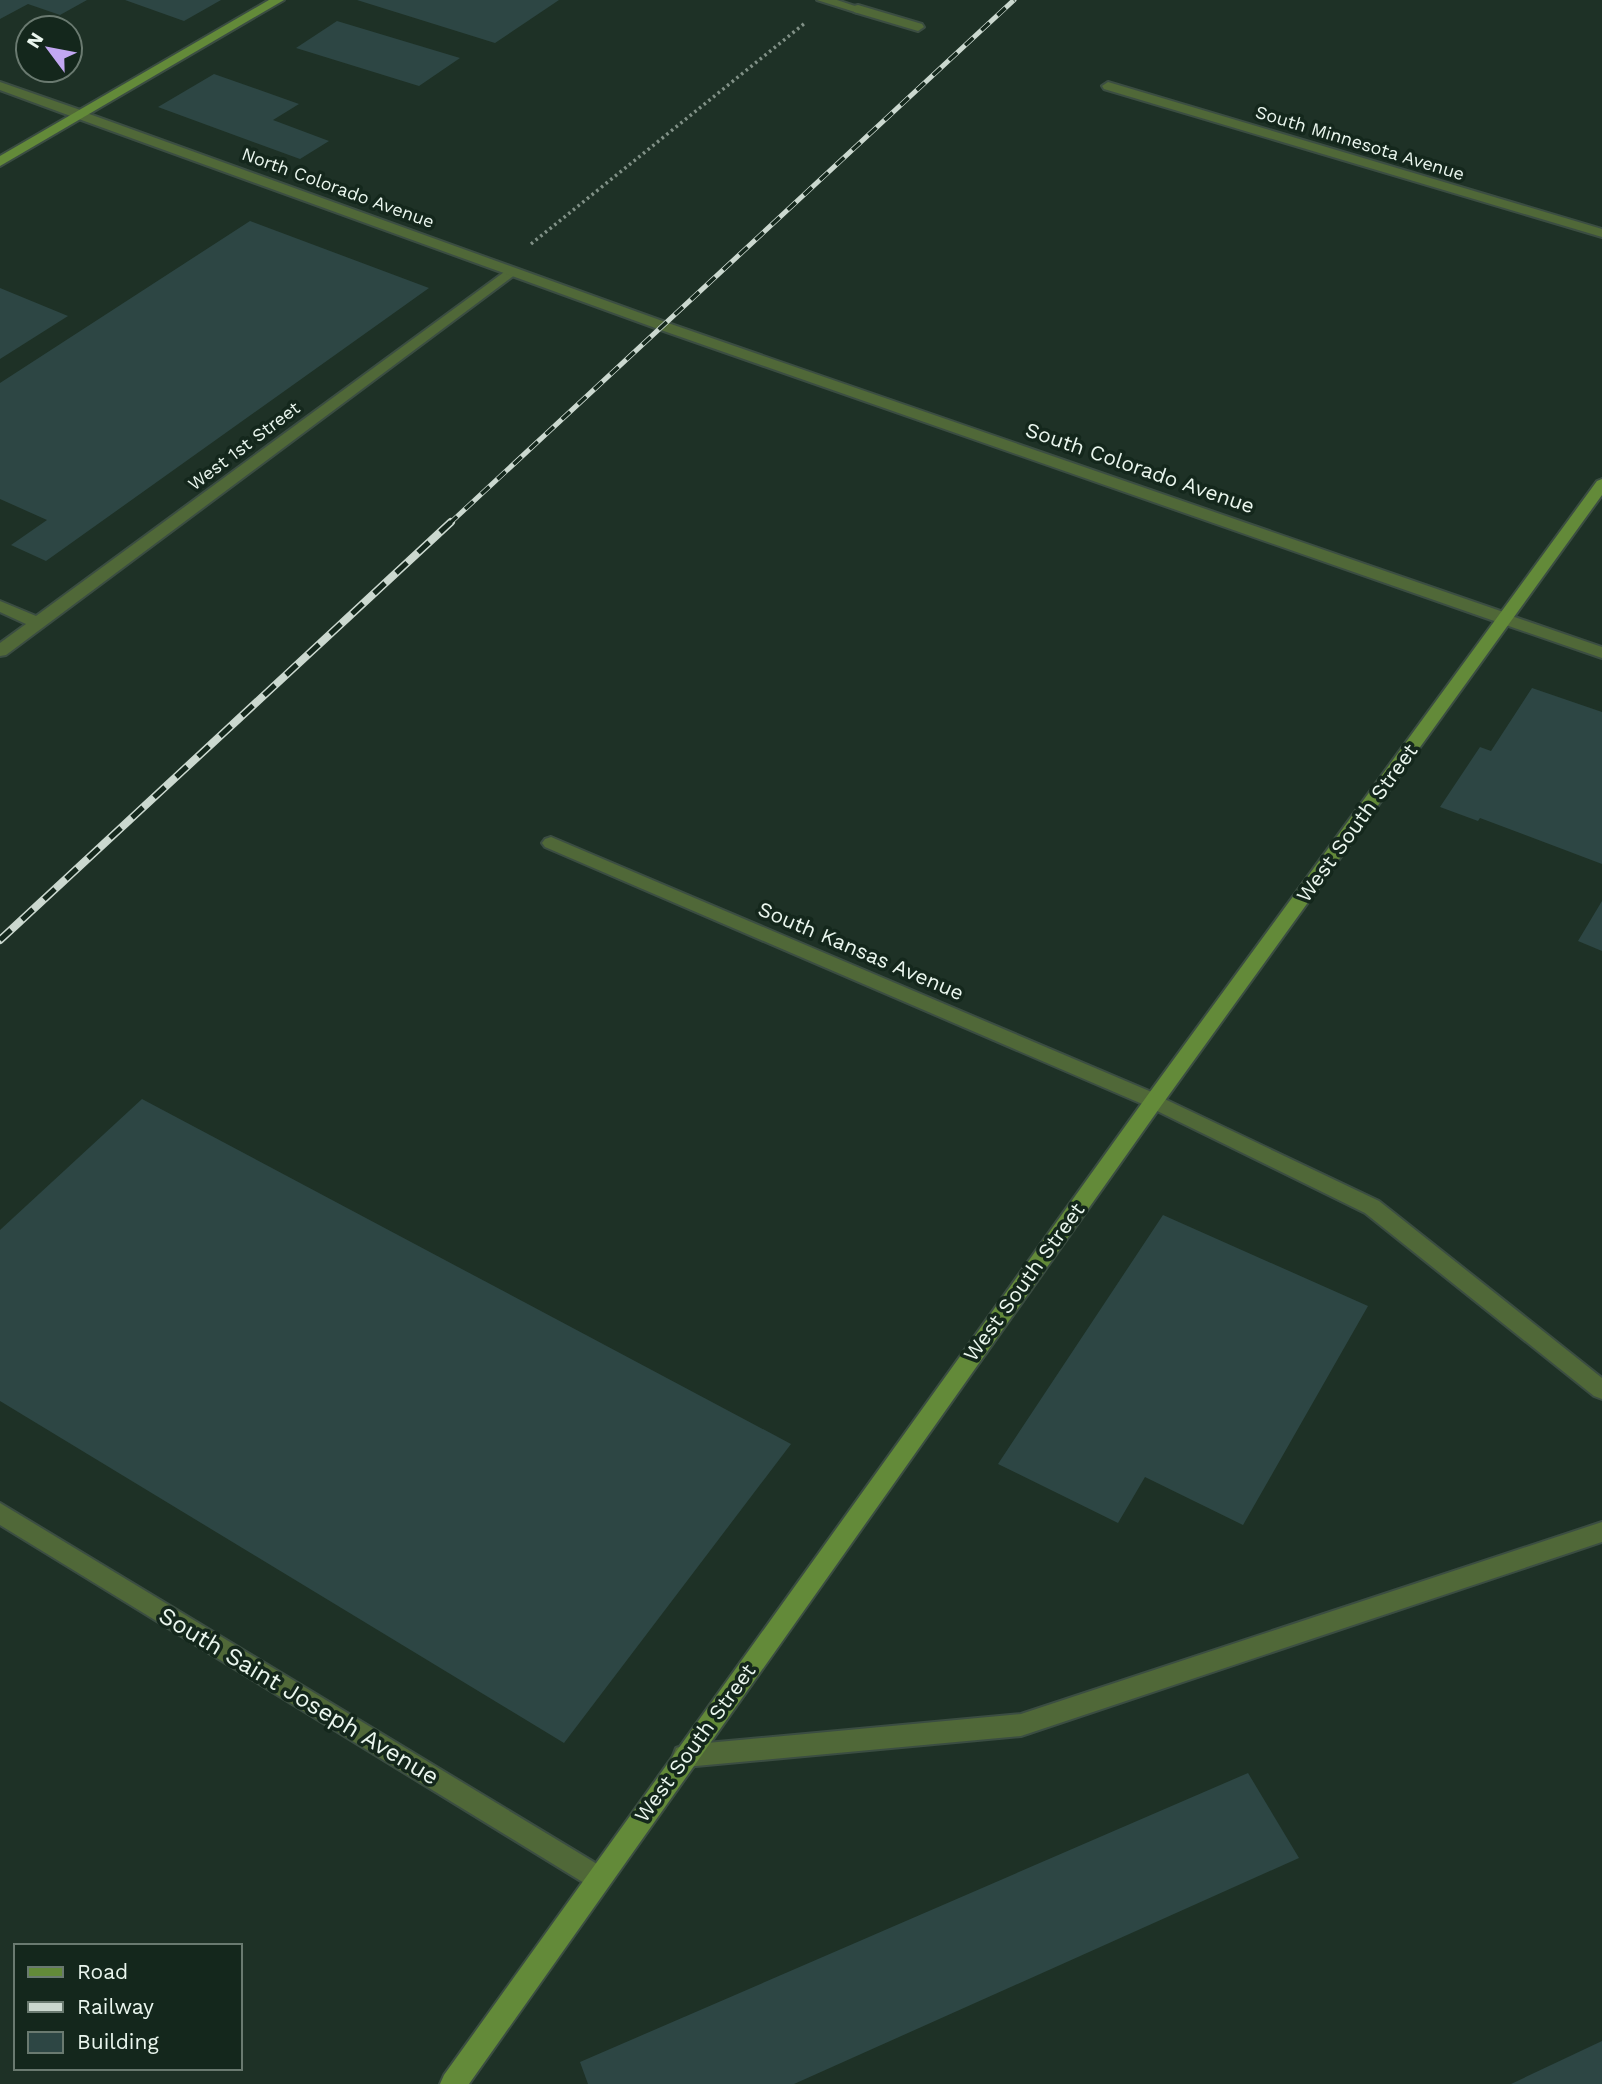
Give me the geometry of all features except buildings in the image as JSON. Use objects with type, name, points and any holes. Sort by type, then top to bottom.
[{"type":"main road","points":[[0,163],[278,0]]},
{"type":"main road","name":"West South Street","points":[[453,2084],[1154,1101],[1506,620],[1602,484]]},
{"type":"street","points":[[823,0],[918,27]]},
{"type":"street","name":"North Colorado Avenue","points":[[0,86],[663,326]]},
{"type":"street","name":"South Minnesota Avenue","points":[[1108,86],[1602,233]]},
{"type":"street","name":"West 1st Street","points":[[0,651],[511,271]]},
{"type":"street","name":"South Colorado Avenue","points":[[663,326],[1602,653]]},
{"type":"street","points":[[0,606],[37,623]]},
{"type":"street","name":"South Kansas Avenue","points":[[551,843],[1154,1101],[1372,1207],[1602,1390]]},
{"type":"street","name":"South Saint Joseph Avenue","points":[[0,1513],[598,1878]]},
{"type":"street","points":[[685,1756],[1021,1725],[1602,1532]]},
{"type":"path","points":[[511,271],[516,256],[805,25],[810,12]]},
{"type":"railway","points":[[449,524],[1014,0]]},
{"type":"railway","points":[[0,940],[451,522]]}]
